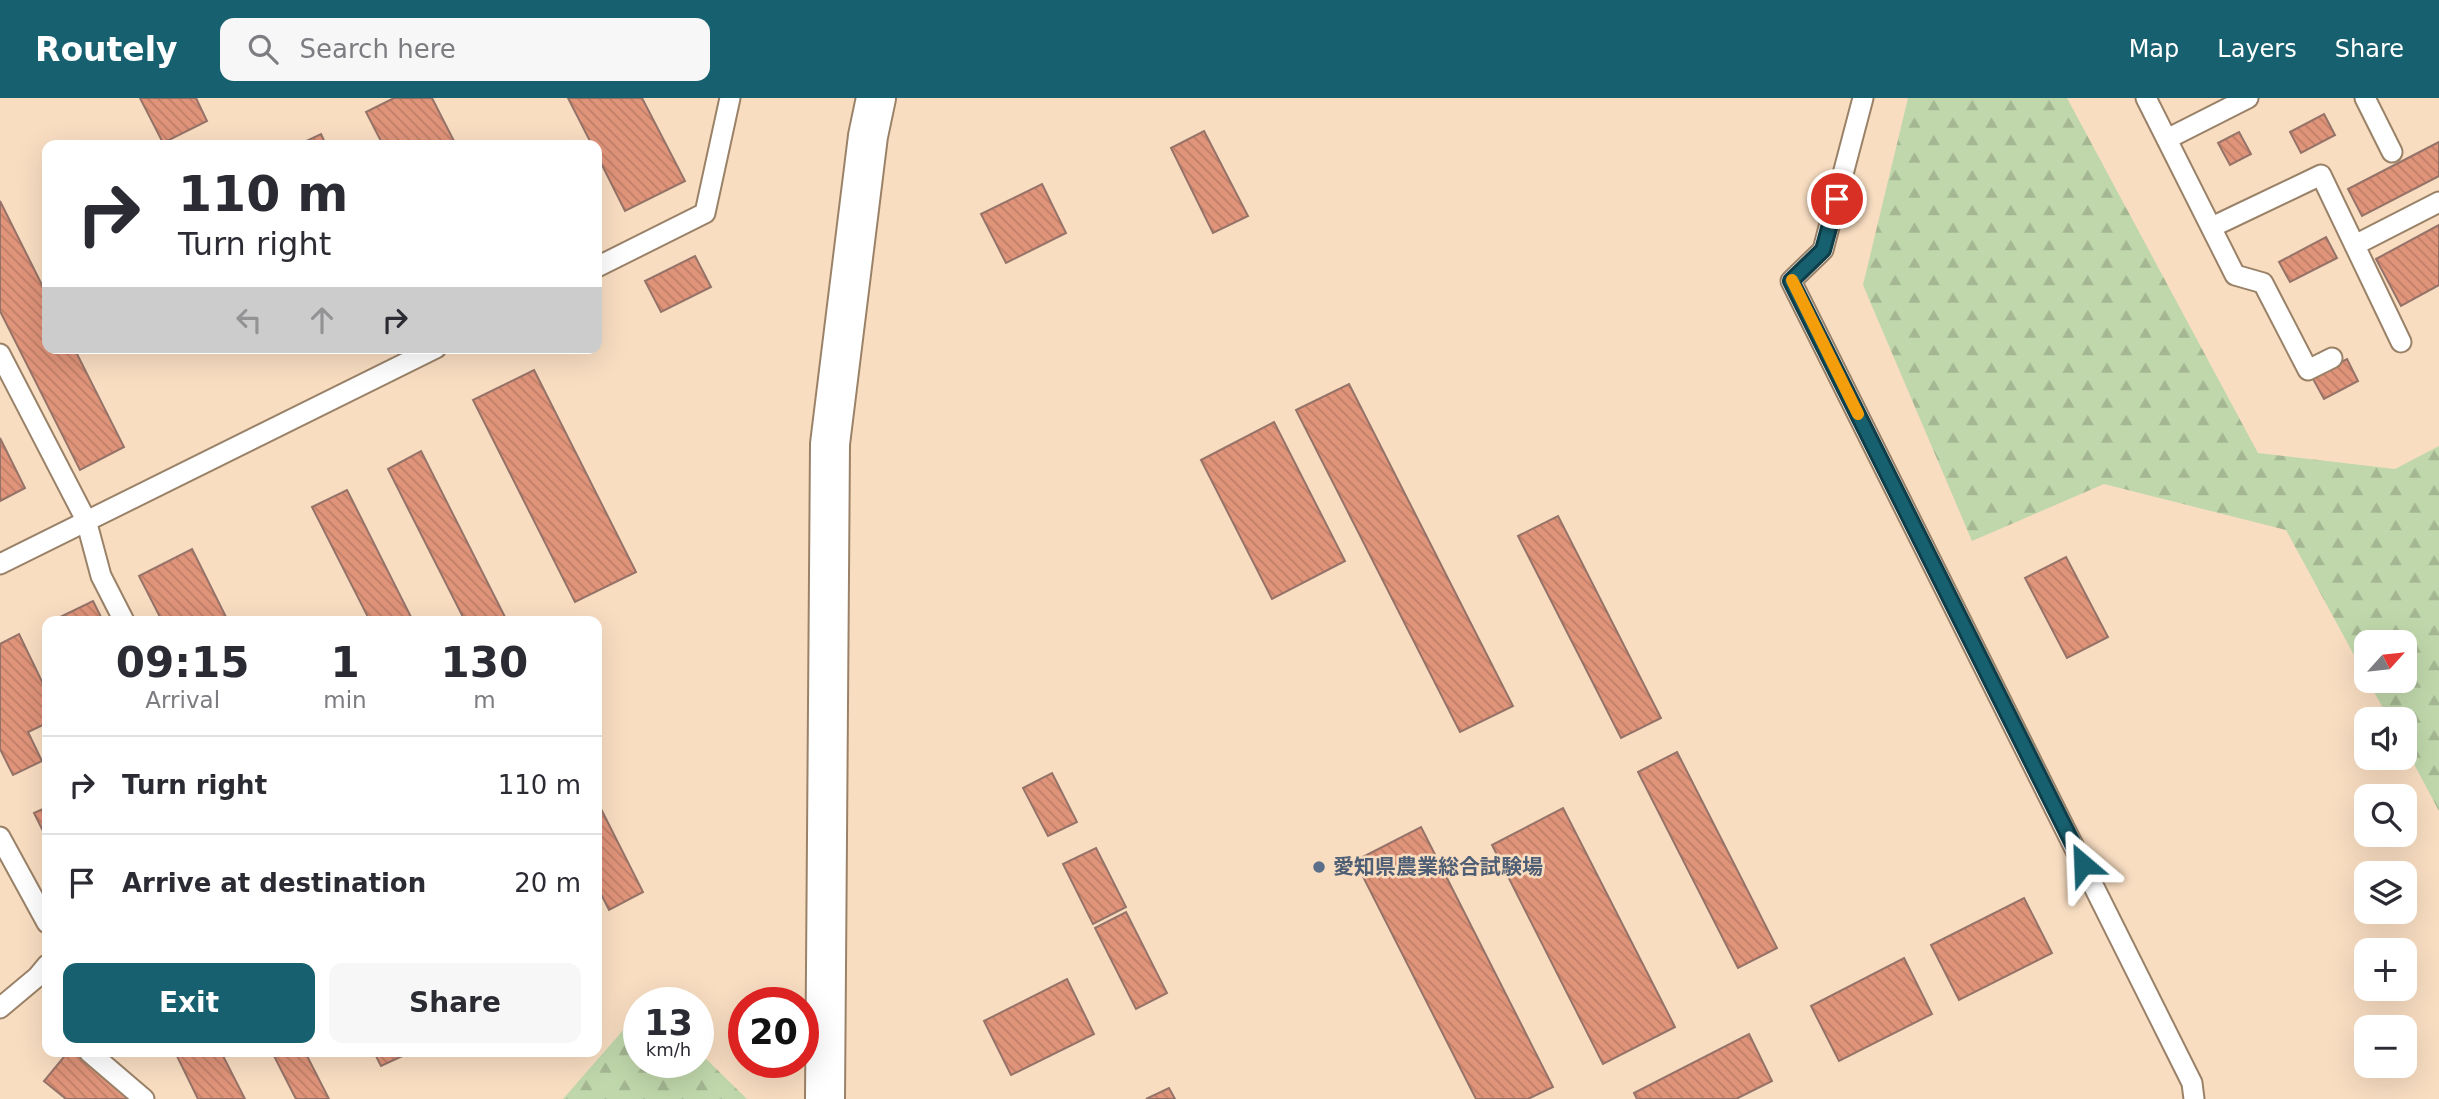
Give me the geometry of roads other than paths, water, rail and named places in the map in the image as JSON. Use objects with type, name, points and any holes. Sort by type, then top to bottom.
[{"type":"street","points":[[825,1099],[830,444],[868,136],[876,98]]},
{"type":"lane","points":[[602,264],[705,213],[730,98]]},
{"type":"lane","points":[[1863,98],[1823,250],[1791,281],[2192,1083],[2194,1099]]},
{"type":"lane","points":[[2146,98],[2235,275],[2263,283],[2308,370],[2332,358]]},
{"type":"lane","points":[[2167,139],[2248,98]]},
{"type":"lane","points":[[2365,98],[2392,152]]},
{"type":"lane","points":[[2212,227],[2321,175],[2401,342]]},
{"type":"lane","points":[[2355,245],[2439,202]]},
{"type":"lane","points":[[0,354],[86,520],[101,576],[121,616]]},
{"type":"lane","points":[[0,564],[424,354]]},
{"type":"lane","points":[[0,837],[42,914]]},
{"type":"lane","points":[[0,1008],[42,971]]},
{"type":"lane","points":[[95,1057],[144,1099]]},
{"type":"place","name":"愛知県農業総合試験場","points":[[1319,867]]}]
